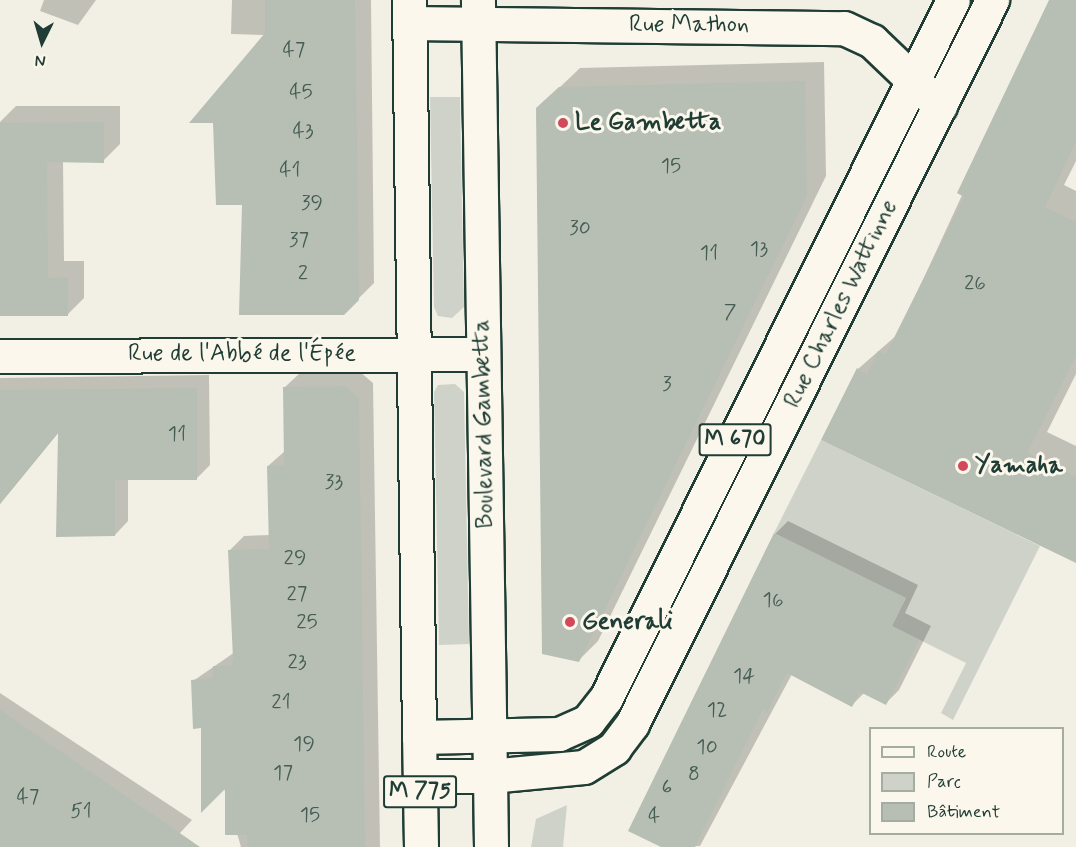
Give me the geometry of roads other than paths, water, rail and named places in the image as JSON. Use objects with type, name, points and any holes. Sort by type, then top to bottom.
[{"type":"main road","name":"Rue Charles Wattinne","points":[[419,737],[489,737],[568,732],[588,721],[606,698],[953,0]]},
{"type":"main road","name":"Rue Charles Wattinne","points":[[420,776],[490,776],[573,770],[606,756],[623,738],[992,0]]},
{"type":"main road","name":"Rue Mathon","points":[[409,12],[478,12],[844,28],[872,41],[940,106]]},
{"type":"main road","name":"M 775","points":[[409,12],[421,847]]},
{"type":"main road","name":"Boulevard Gambetta","points":[[478,12],[491,847]]},
{"type":"main road","name":"Rue de l'Abbé de l'Épée","points":[[0,356],[483,354]]},
{"type":"place","name":"Le Gambetta","points":[[563,123]]},
{"type":"place","name":"Yamaha","points":[[963,466]]},
{"type":"place","name":"Generali","points":[[570,622]]}]
